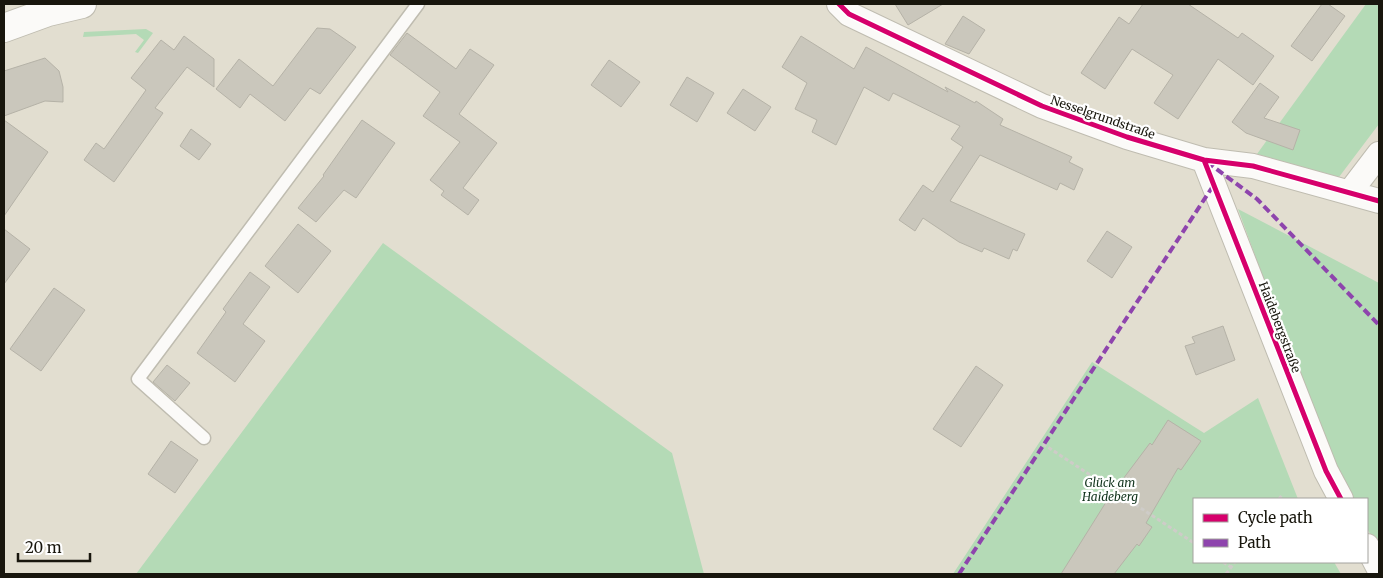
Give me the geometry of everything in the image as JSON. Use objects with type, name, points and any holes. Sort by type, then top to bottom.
[{"type":"main road","points":[[4,28],[48,12],[82,4]]},
{"type":"street","name":"Nesselgrundstraße","points":[[839,4],[849,14],[1042,106],[1128,137],[1204,160],[1253,166],[1379,201]]},
{"type":"street","points":[[1350,192],[1379,154]]},
{"type":"street","name":"Haidebergstraße","points":[[1204,160],[1326,472],[1340,498]]},
{"type":"street","points":[[1368,548],[1379,568]]},
{"type":"lane","points":[[204,438],[138,379],[418,4]]},
{"type":"path","points":[[1043,444],[1193,542]]},
{"type":"path","points":[[1225,563],[1231,567]]},
{"type":"path","points":[[1226,574],[1234,563]]},
{"type":"green space","points":[[1366,4],[1379,4],[1379,124],[1339,177],[1257,154]]},
{"type":"green space","points":[[146,29],[153,33],[138,53],[135,52],[144,40],[136,34],[83,37],[84,32]]},
{"type":"green space","points":[[1238,209],[1379,283],[1379,552],[1368,530],[1368,498],[1351,498],[1329,457]]},
{"type":"green space","points":[[383,243],[672,453],[704,574],[136,574]]},
{"type":"green space","name":"Glück am Haideberg","points":[[1092,362],[1204,433],[1258,398],[1298,498],[1193,498],[1193,563],[1335,563],[1341,574],[953,574]]},
{"type":"building","points":[[895,4],[943,4],[908,25]]},
{"type":"building","points":[[1143,4],[1188,4],[1238,38],[1242,33],[1274,56],[1253,85],[1218,59],[1178,119],[1154,103],[1173,75],[1132,49],[1105,89],[1081,73],[1119,17],[1129,24]]},
{"type":"building","points":[[1322,4],[1328,4],[1345,16],[1312,61],[1291,46]]},
{"type":"building","points":[[963,16],[985,30],[969,54],[945,44]]},
{"type":"building","points":[[317,28],[330,29],[356,47],[320,94],[310,88],[285,121],[250,94],[240,108],[216,89],[239,59],[273,86]]},
{"type":"building","points":[[407,33],[456,69],[470,49],[494,65],[459,114],[497,143],[463,188],[479,200],[468,215],[441,195],[444,191],[430,180],[460,142],[423,116],[440,92],[390,55]]},
{"type":"building","points":[[184,36],[214,59],[214,87],[187,67],[155,108],[163,113],[114,182],[84,160],[96,143],[104,149],[146,90],[131,78],[161,40],[174,50]]},
{"type":"building","points":[[801,36],[854,69],[866,47],[948,92],[945,87],[975,103],[976,101],[1003,119],[1000,125],[1072,157],[1069,162],[1083,169],[1074,190],[1060,183],[1057,190],[980,155],[950,201],[1025,234],[1017,251],[1013,249],[1009,259],[984,248],[982,252],[959,242],[923,218],[915,231],[899,220],[923,185],[933,192],[963,147],[951,139],[960,126],[893,93],[889,101],[864,87],[836,145],[812,132],[817,120],[795,109],[807,83],[782,67]]},
{"type":"building","points":[[45,58],[59,71],[63,87],[63,102],[45,101],[4,116],[4,71]]},
{"type":"building","points":[[609,60],[640,82],[621,107],[591,85]]},
{"type":"building","points":[[687,77],[714,93],[697,122],[670,105]]},
{"type":"building","points":[[1260,83],[1279,97],[1264,118],[1300,130],[1293,150],[1246,133],[1232,122]]},
{"type":"building","points":[[743,89],[771,107],[755,131],[727,113]]},
{"type":"building","points":[[4,120],[48,152],[4,216]]},
{"type":"building","points":[[362,120],[395,143],[356,198],[344,190],[316,222],[298,208],[324,176]]},
{"type":"building","points":[[191,129],[211,144],[199,160],[180,146]]},
{"type":"building","points":[[298,224],[331,251],[298,293],[265,266]]},
{"type":"building","points":[[4,229],[30,249],[4,284]]},
{"type":"building","points":[[1107,231],[1132,247],[1112,278],[1087,261]]},
{"type":"building","points":[[250,272],[270,287],[243,324],[265,341],[235,382],[197,353],[226,312],[223,309]]},
{"type":"building","points":[[54,288],[85,310],[41,371],[10,349]]},
{"type":"building","points":[[1223,326],[1235,360],[1196,375],[1185,346],[1195,343],[1192,337]]},
{"type":"building","points":[[167,365],[190,383],[175,401],[153,382]]},
{"type":"building","points":[[976,366],[1003,385],[961,447],[933,429]]},
{"type":"building","points":[[1168,420],[1201,441],[1181,470],[1178,468],[1146,523],[1152,527],[1139,546],[1137,544],[1114,574],[1061,574],[1108,499],[1150,443],[1152,445]]},
{"type":"building","points":[[171,441],[198,460],[175,493],[148,474]]},
{"type":"marked path","points":[[1207,162],[1257,199],[1379,325]]},
{"type":"marked path","points":[[959,574],[1213,186]]},
{"type":"cycle path","points":[[839,4],[849,14],[1042,106],[1127,137],[1204,160],[1253,166],[1379,201]]},
{"type":"cycle path","points":[[1204,160],[1326,471],[1340,498]]}]
